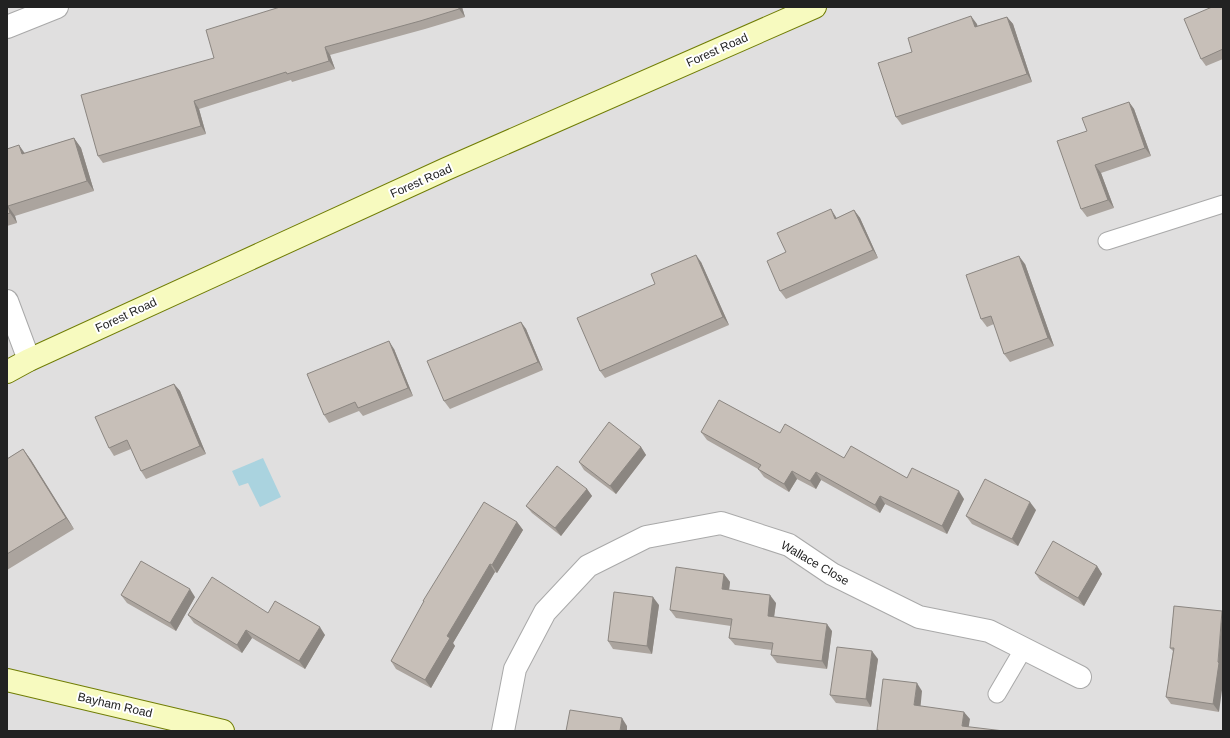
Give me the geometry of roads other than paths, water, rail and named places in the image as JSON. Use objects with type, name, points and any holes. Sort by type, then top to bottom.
[{"type":"street","points":[[7,28],[57,7]]},
{"type":"street","name":"Forest Road","points":[[7,372],[29,360],[446,169],[815,7]]},
{"type":"street","points":[[7,302],[29,360]]},
{"type":"street","name":"Wallace Close","points":[[503,731],[515,669],[545,612],[588,566],[646,537],[721,523],[789,545],[832,574],[919,617],[989,631],[1080,677]]},
{"type":"street","name":"Bayham Road","points":[[7,680],[223,731]]},
{"type":"lane","points":[[1107,241],[1223,204]]},
{"type":"lane","points":[[997,694],[1024,648]]},
{"type":"water","points":[[263,458],[281,497],[260,507],[248,483],[239,486],[232,471]]}]
